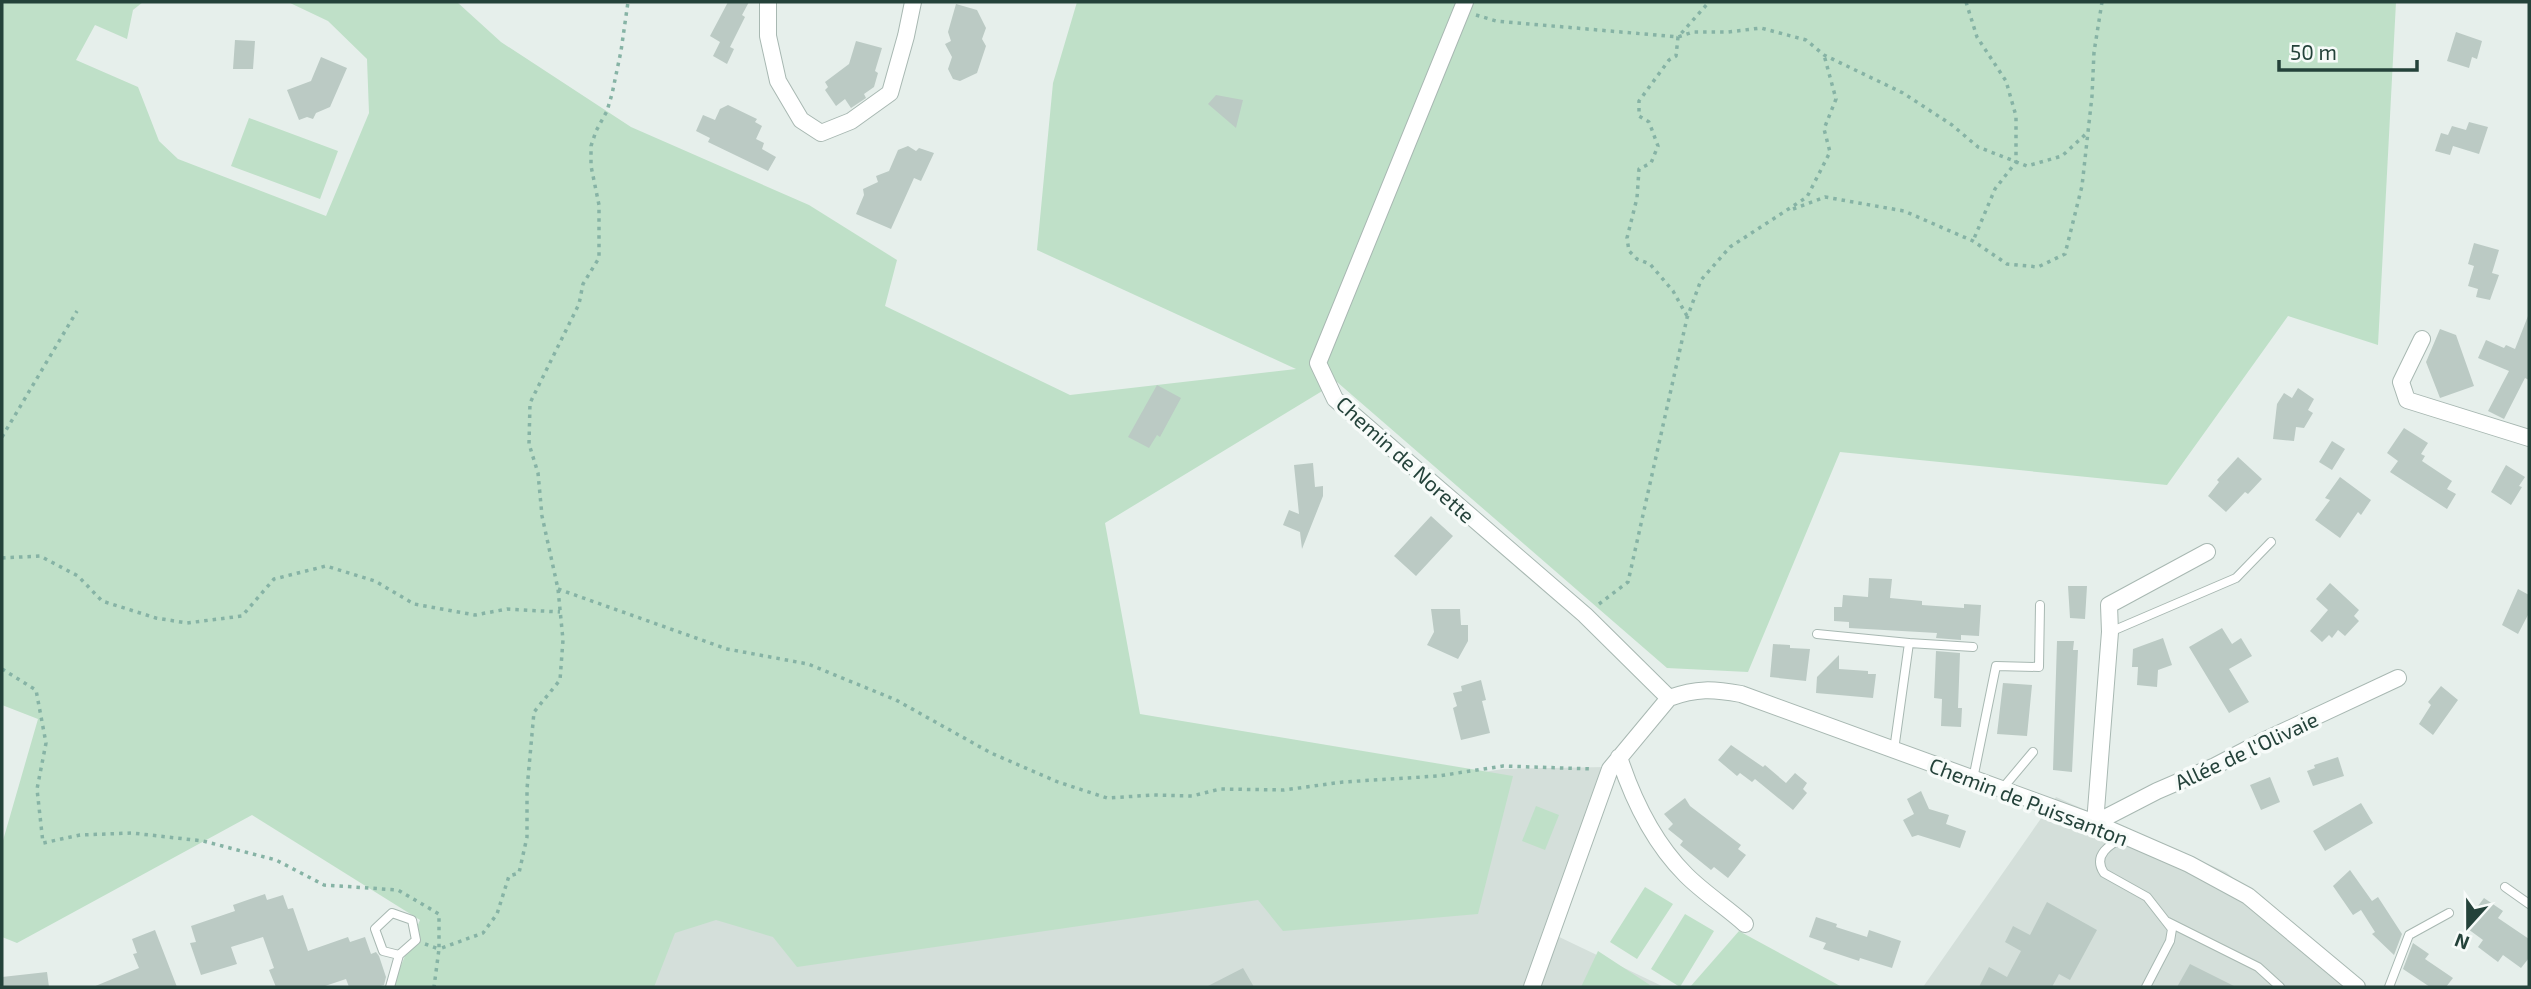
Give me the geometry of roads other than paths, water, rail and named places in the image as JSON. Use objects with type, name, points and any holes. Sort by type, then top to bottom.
[{"type":"street","points":[[768,2],[768,36],[778,81],[801,120],[821,132],[851,121],[890,93],[913,2]]},
{"type":"street","name":"Chemin de Norette","points":[[1463,6],[1318,363],[1335,399],[1585,615],[1670,698]]},
{"type":"street","points":[[2422,339],[2402,382],[2407,400],[2529,438]]},
{"type":"street","points":[[2095,823],[2110,632],[2109,605],[2207,552]]},
{"type":"street","name":"Allée de l'Olivaie","points":[[2095,823],[2157,791],[2398,678]]},
{"type":"street","name":"Chemin de Puissanton","points":[[1670,698],[1692,690],[1713,689],[1741,694],[2095,823],[2189,864],[2248,896],[2357,987]]},
{"type":"street","points":[[1532,987],[1615,763],[1670,698]]},
{"type":"street","points":[[1615,763],[1663,850],[1687,876],[1745,924]]},
{"type":"lane","points":[[2110,632],[2236,578],[2272,542]]},
{"type":"lane","points":[[1973,779],[1996,666],[2039,667],[2040,605]]},
{"type":"lane","points":[[1817,634],[1973,647]]},
{"type":"lane","points":[[1894,750],[1909,643]]},
{"type":"lane","points":[[2002,789],[2033,752]]},
{"type":"lane","points":[[2125,837],[2108,846],[2099,861],[2100,867],[2104,873],[2147,897],[2172,929],[2170,941],[2146,987]]},
{"type":"lane","points":[[2505,887],[2529,904]]},
{"type":"lane","points":[[390,987],[399,955],[416,940],[412,920],[393,913],[375,929],[383,951],[399,955]]},
{"type":"lane","points":[[2389,987],[2409,935],[2449,914]]},
{"type":"lane","points":[[2162,919],[2258,967],[2280,987]]}]
